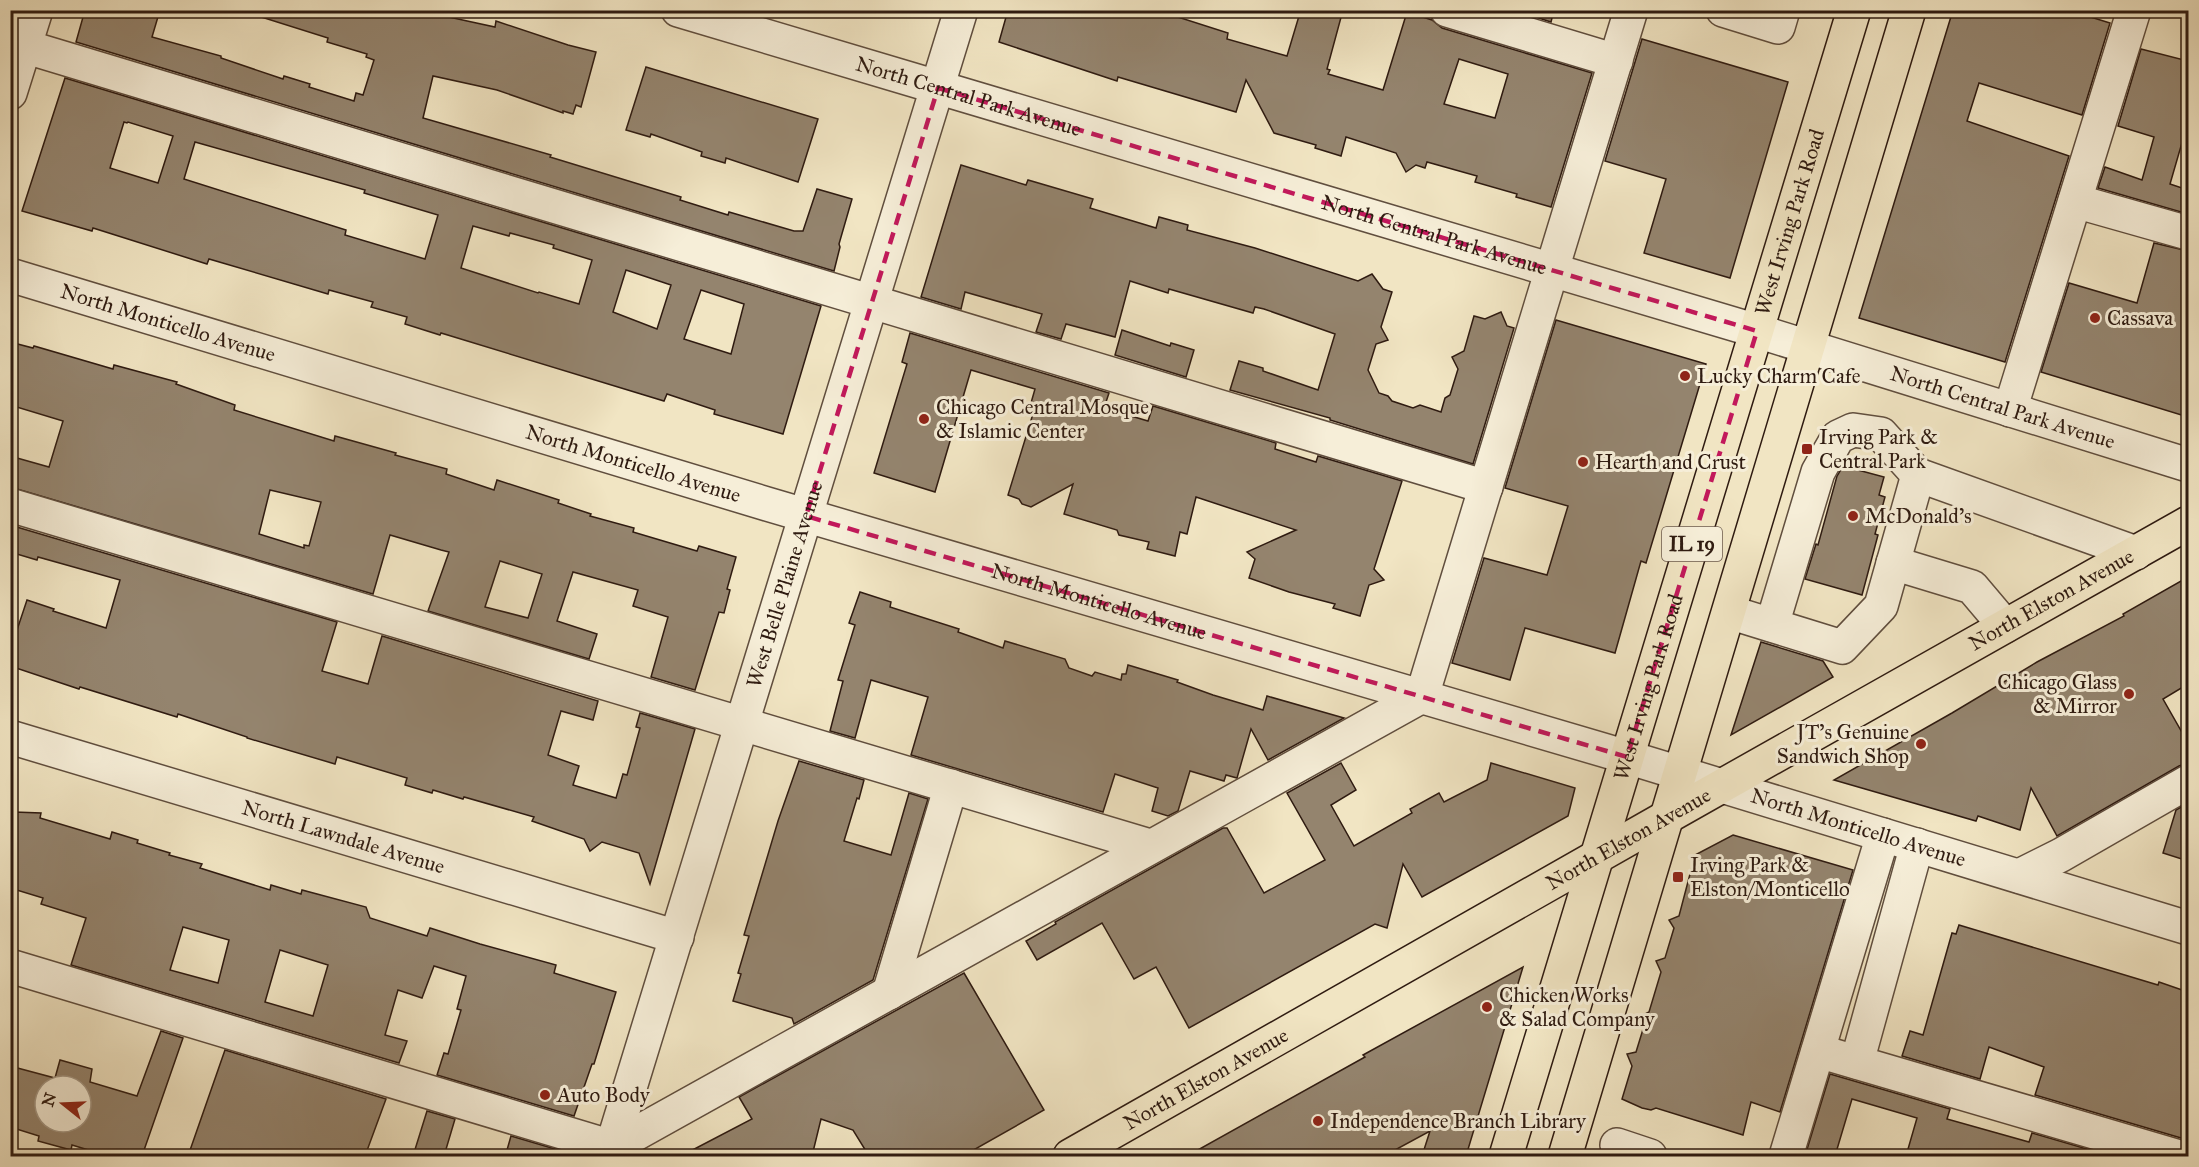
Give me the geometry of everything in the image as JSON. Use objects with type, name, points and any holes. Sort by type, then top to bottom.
[{"type":"main road","name":"West Irving Park Road","points":[[1506,1156],[1854,10]]},
{"type":"main road","name":"IL 19","points":[[1565,1156],[1909,10]]},
{"type":"main road","name":"North Elston Avenue","points":[[1070,1156],[1597,858],[1668,815],[2188,523]]},
{"type":"street","points":[[10,93],[18,45],[36,10]]},
{"type":"street","name":"North Central Park Avenue","points":[[678,10],[1757,331],[2188,465]]},
{"type":"street","name":"West Belle Plaine Avenue","points":[[611,1152],[961,10]]},
{"type":"street","points":[[1447,10],[1616,61]]},
{"type":"street","points":[[10,966],[611,1152],[1150,846],[1422,696],[1631,10]]},
{"type":"street","points":[[1723,10],[1778,27],[1783,10]]},
{"type":"street","points":[[2010,410],[2134,10]]},
{"type":"street","points":[[18,45],[1486,487]]},
{"type":"street","points":[[2075,201],[2188,233]]},
{"type":"street","name":"North Monticello Avenue","points":[[10,275],[806,516],[1681,773],[2188,928]]},
{"type":"street","points":[[1772,625],[1818,472],[1838,437],[1853,430],[1881,434],[1918,475],[2136,553]]},
{"type":"street","points":[[1729,612],[1842,647],[1881,606],[1918,475]]},
{"type":"street","points":[[10,505],[1150,846]]},
{"type":"street","points":[[1893,563],[1972,587],[2005,626]]},
{"type":"street","name":"North Lawndale Avenue","points":[[10,737],[677,937]]},
{"type":"street","points":[[2019,876],[2061,855],[2188,782]]},
{"type":"street","points":[[889,993],[951,786]]},
{"type":"street","points":[[1786,1156],[1883,835]]},
{"type":"street","points":[[1857,1062],[1917,845]]},
{"type":"street","points":[[1818,1051],[2176,1156]]},
{"type":"street","points":[[1617,1145],[1650,1156]]},
{"type":"highlighted area","points":[[938,88],[1757,331],[1627,757],[806,516]]},
{"type":"building","points":[[85,10],[160,10],[152,37],[221,56],[221,58],[283,79],[284,76],[310,84],[309,87],[354,101],[356,93],[363,95],[374,60],[366,57],[367,54],[327,42],[328,38],[258,16],[259,10],[446,10],[444,16],[495,27],[496,21],[596,52],[581,107],[576,105],[573,114],[563,111],[563,113],[497,90],[433,76],[423,118],[551,155],[550,157],[681,197],[680,200],[728,215],[729,212],[794,231],[803,231],[817,189],[852,199],[834,271],[76,42]]},
{"type":"building","points":[[1008,10],[1156,10],[1228,33],[1227,39],[1287,56],[1299,16],[1308,10],[1343,10],[1327,69],[1330,70],[1328,74],[1383,90],[1407,12],[1432,20],[1442,28],[1592,73],[1551,207],[1475,182],[1477,176],[1427,162],[1425,168],[1416,165],[1406,172],[1396,153],[1346,137],[1341,156],[1315,148],[1316,145],[1274,133],[1246,80],[1236,112],[1118,77],[1117,81],[999,42]],"holes":[[[1459,59],[1508,74],[1495,118],[1444,104]]]},
{"type":"building","points":[[1514,10],[1554,10],[1551,22]]},
{"type":"building","points":[[1953,10],[2068,10],[2110,23],[2082,115],[1979,83],[1967,121],[2069,156],[2005,362],[1859,318]]},
{"type":"building","points":[[1642,39],[1788,82],[1730,278],[1644,253],[1666,179],[1605,161]]},
{"type":"building","points":[[2141,49],[2188,61],[2188,122],[2170,184],[2188,190],[2188,214],[2098,188],[2105,167],[2142,180],[2154,137],[2118,126]]},
{"type":"building","points":[[646,67],[818,119],[798,182],[726,158],[725,163],[701,156],[702,152],[651,134],[650,137],[626,130]]},
{"type":"building","points":[[65,78],[821,306],[783,434],[714,414],[715,410],[667,394],[664,401],[405,324],[407,317],[371,307],[373,302],[329,290],[328,294],[209,259],[207,264],[93,228],[92,231],[22,211]],"holes":[[[124,122],[173,136],[158,183],[110,168]],[[195,142],[365,190],[364,193],[438,215],[425,259],[345,235],[346,230],[184,179]],[[473,226],[554,245],[553,248],[592,260],[579,304],[461,268]],[[626,270],[671,285],[657,329],[613,312]],[[701,290],[744,304],[731,354],[684,339]]]},
{"type":"building","points":[[961,165],[1026,185],[1028,180],[1093,199],[1090,208],[1156,228],[1159,217],[1188,225],[1187,230],[1255,248],[1358,281],[1372,274],[1383,289],[1392,292],[1381,327],[1388,340],[1376,344],[1368,370],[1379,393],[1388,396],[1392,401],[1413,408],[1420,405],[1441,412],[1445,398],[1450,395],[1458,369],[1452,357],[1464,351],[1474,316],[1485,319],[1501,312],[1507,326],[1514,328],[1473,464],[1330,420],[1330,418],[1230,390],[1239,361],[1318,390],[1335,334],[1264,309],[1255,307],[1253,313],[1169,289],[1168,293],[1130,281],[1115,337],[1066,324],[1061,339],[1036,332],[1042,314],[965,292],[961,309],[921,297]]},
{"type":"building","points":[[2154,243],[2188,251],[2188,417],[2041,372],[2069,283],[2137,303]]},
{"type":"building","points":[[1556,320],[1706,364],[1646,563],[1641,561],[1615,653],[1525,628],[1510,680],[1452,663],[1484,558],[1547,575],[1568,506],[1505,488]]},
{"type":"building","points":[[1122,330],[1170,346],[1171,343],[1194,350],[1186,377],[1115,355]]},
{"type":"building","points":[[910,333],[1109,393],[1104,408],[1148,421],[1153,406],[1276,443],[1275,449],[1316,462],[1318,456],[1402,481],[1374,569],[1384,580],[1369,585],[1360,616],[1333,608],[1335,604],[1289,592],[1249,578],[1255,559],[1247,552],[1296,530],[1196,497],[1187,534],[1180,532],[1175,556],[1147,549],[1149,542],[1119,535],[1117,530],[1064,514],[1073,484],[1031,507],[1022,504],[1019,499],[1008,495],[1036,404],[1031,403],[1035,389],[971,370],[935,492],[874,473],[907,364],[902,362]]},
{"type":"building","points":[[10,342],[33,348],[34,346],[113,369],[114,365],[177,382],[176,384],[235,405],[234,410],[334,441],[335,436],[396,453],[395,455],[447,469],[446,474],[494,490],[497,480],[559,500],[558,503],[591,514],[590,516],[634,528],[633,532],[697,551],[699,546],[736,557],[727,589],[730,590],[724,613],[719,612],[695,690],[651,677],[668,617],[633,606],[638,590],[573,572],[557,621],[597,634],[589,659],[428,611],[449,552],[390,535],[373,594],[10,487],[10,456],[49,467],[63,421],[10,405]],"holes":[[[270,490],[321,502],[309,546],[304,545],[304,548],[259,534]],[[500,561],[542,574],[528,618],[485,607]]]},
{"type":"building","name":"McDonald's","points":[[1843,466],[1884,477],[1879,495],[1885,497],[1875,534],[1878,535],[1862,595],[1805,579],[1816,544],[1818,545],[1837,476]]},
{"type":"building","points":[[10,525],[337,622],[322,671],[368,684],[382,636],[598,701],[593,720],[561,711],[548,755],[579,766],[573,785],[616,798],[623,774],[627,775],[640,728],[636,727],[640,713],[695,729],[650,884],[639,853],[602,842],[590,851],[584,839],[532,821],[534,817],[464,797],[463,799],[433,790],[432,793],[405,785],[407,778],[337,757],[335,764],[247,738],[178,714],[177,717],[80,687],[79,689],[10,666],[10,651],[27,600],[106,628],[120,580],[38,557],[37,560],[10,552]]},
{"type":"building","points":[[2188,577],[2188,684],[2163,699],[2188,743],[2188,763],[2057,836],[2031,788],[2020,830],[1978,816],[1976,821],[1834,780],[2037,662],[2124,616],[2123,614]]},
{"type":"building","points":[[860,592],[891,602],[890,607],[959,629],[958,632],[1003,648],[1005,641],[1065,659],[1069,668],[1092,676],[1095,672],[1121,680],[1122,674],[1126,674],[1128,665],[1263,710],[1267,696],[1344,718],[1268,760],[1251,729],[1237,778],[1226,775],[1224,781],[1190,771],[1178,811],[1168,816],[1152,811],[1158,788],[1115,774],[1103,812],[911,755],[928,697],[871,680],[855,738],[830,731],[843,681],[838,680],[855,625],[849,623]]},
{"type":"building","points":[[1761,642],[1823,661],[1833,677],[1731,735]]},
{"type":"building","points":[[799,761],[864,780],[844,841],[891,855],[909,793],[928,799],[873,980],[794,1024],[792,1018],[733,1001],[741,974],[738,973],[749,936],[744,935],[778,821]]},
{"type":"building","points":[[1341,763],[1356,790],[1331,805],[1354,846],[1412,813],[1410,809],[1439,793],[1444,802],[1487,780],[1491,763],[1575,788],[1568,816],[1422,897],[1403,864],[1387,928],[1375,924],[1189,1028],[1156,967],[1134,979],[1102,923],[1037,960],[1026,941],[1056,924],[1055,922],[1223,828],[1227,828],[1264,893],[1325,860],[1287,793]]},
{"type":"building","points":[[2188,803],[2188,861],[2163,853],[2176,810]]},
{"type":"building","points":[[14,812],[41,813],[40,818],[110,839],[112,832],[138,840],[137,843],[170,853],[169,855],[202,864],[200,868],[270,890],[271,885],[301,894],[302,890],[366,907],[370,918],[427,936],[430,928],[556,965],[554,973],[616,992],[594,1064],[592,1064],[574,1116],[437,1075],[444,1053],[448,1054],[461,1010],[457,1009],[466,976],[434,966],[422,998],[398,990],[385,1035],[407,1041],[399,1063],[71,965],[86,918],[41,904],[43,898],[10,888],[10,823]],"holes":[[[183,927],[229,940],[218,983],[170,970]],[[280,950],[328,965],[313,1016],[265,1002]]]},
{"type":"building","points":[[1733,835],[1853,870],[1780,1112],[1751,1102],[1743,1135],[1656,1108],[1651,1110],[1642,1108],[1622,1099],[1632,1066],[1627,1054],[1636,1052],[1644,1026],[1639,1017],[1649,1012],[1661,972],[1656,961],[1665,958],[1674,928],[1669,920],[1679,916],[1695,855]]},
{"type":"building","points":[[1959,925],[2188,992],[2188,1142],[2035,1095],[2044,1067],[1989,1047],[1980,1079],[1902,1056],[1910,1031],[1923,1035],[1952,933],[1956,934]]},
{"type":"building","points":[[1523,967],[1466,1156],[1422,1156],[1430,1131],[1384,1156],[1187,1156],[1365,1057],[1363,1055]]},
{"type":"building","points":[[964,973],[1044,1110],[963,1156],[869,1156],[853,1130],[821,1119],[812,1156],[681,1156],[752,1119],[739,1097]]},
{"type":"building","points":[[161,1031],[183,1038],[142,1156],[108,1156],[72,1145],[71,1150],[38,1141],[39,1136],[10,1127],[10,1066],[40,1074],[33,1074],[33,1134],[93,1134],[93,1083],[137,1096]]},
{"type":"building","points":[[225,1050],[386,1099],[365,1156],[188,1156]]},
{"type":"building","points":[[60,1060],[92,1069],[91,1074],[56,1074]]},
{"type":"building","points":[[1830,1074],[1950,1109],[1947,1119],[2029,1142],[2032,1133],[2111,1156],[1906,1156],[1917,1118],[1852,1099],[1835,1156],[1805,1156]]},
{"type":"building","points":[[427,1111],[455,1119],[444,1156],[413,1156]]},
{"type":"building","points":[[511,1136],[562,1151],[560,1156],[529,1156],[507,1150]]},
{"type":"place","name":"Cassava","points":[[2095,318]]},
{"type":"place","name":"Lucky Charm Cafe","points":[[1685,376]]},
{"type":"place","name":"Chicago Central Mosque & Islamic Center","points":[[924,419]]},
{"type":"place","name":"Irving Park & Central Park","points":[[1807,449]]},
{"type":"place","name":"Hearth and Crust","points":[[1583,462]]},
{"type":"place","name":"McDonald's","points":[[1853,516]]},
{"type":"place","name":"Chicago Glass & Mirror","points":[[2129,694]]},
{"type":"place","name":"JT's Genuine Sandwich Shop","points":[[1921,744]]},
{"type":"place","name":"Irving Park & Elston/Monticello","points":[[1678,877]]},
{"type":"place","name":"Chicken Works & Salad Company","points":[[1487,1007]]},
{"type":"place","name":"Auto Body","points":[[545,1095]]},
{"type":"place","name":"Independence Branch Library","points":[[1318,1121]]}]
